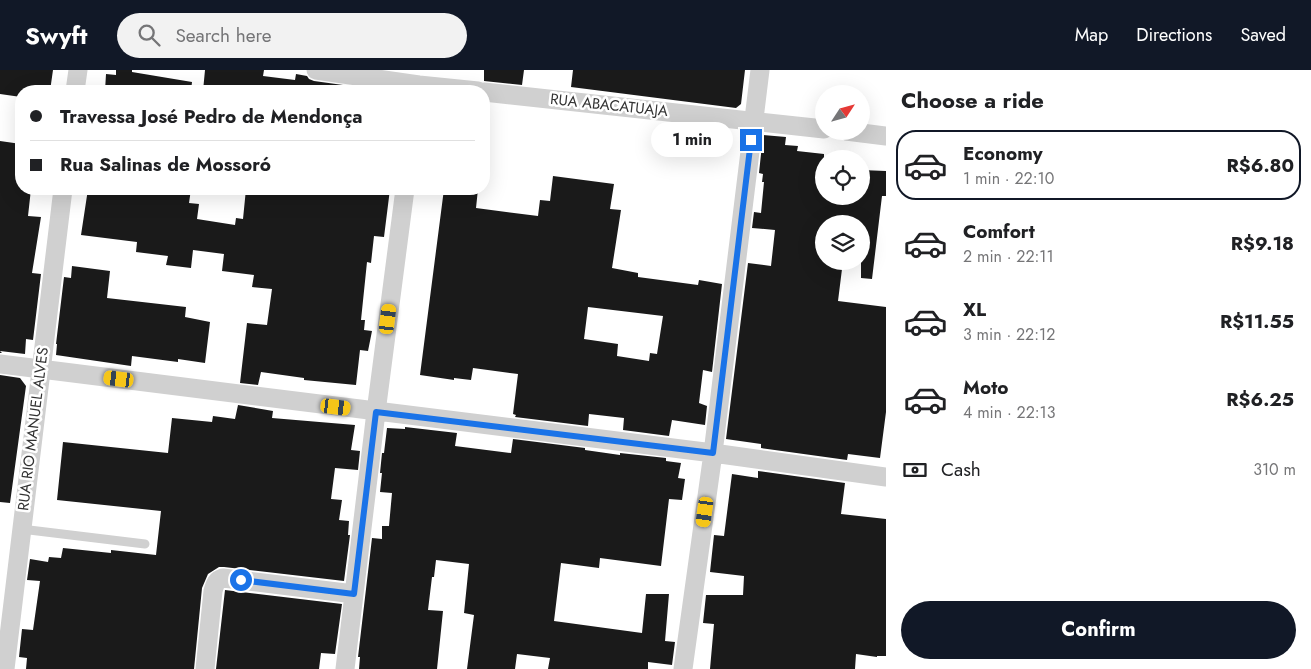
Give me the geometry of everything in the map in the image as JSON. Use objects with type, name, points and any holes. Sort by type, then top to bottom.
[{"type":"street","points":[[76,85],[78,70]]},
{"type":"street","points":[[316,70],[439,85]]},
{"type":"street","points":[[683,669],[713,453],[760,70]]},
{"type":"street","name":"RUA ABACATUAJA","points":[[490,93],[815,128]]},
{"type":"street","points":[[870,134],[886,136]]},
{"type":"street","name":"RUA RIO MANUEL ALVES","points":[[5,669],[62,195]]},
{"type":"street","points":[[345,669],[404,195]]},
{"type":"street","points":[[0,364],[713,453],[886,477]]},
{"type":"street","points":[[205,669],[213,591],[218,580],[223,578],[354,594]]},
{"type":"lane","points":[[21,529],[145,544]]},
{"type":"building","points":[[0,70],[53,70],[51,85],[15,85],[15,96],[0,94]]},
{"type":"building","points":[[116,70],[132,70],[132,72],[192,82],[192,85],[105,85],[106,74],[116,75]]},
{"type":"building","points":[[205,70],[264,70],[263,76],[295,80],[296,74],[307,76],[314,81],[343,85],[204,85]]},
{"type":"building","points":[[484,70],[524,70],[522,85],[484,81]]},
{"type":"building","points":[[573,70],[745,70],[741,104],[736,108],[571,87]]},
{"type":"building","points":[[763,135],[786,137],[785,145],[798,146],[797,151],[815,153],[815,205],[870,205],[870,170],[886,171],[886,196],[882,196],[872,279],[861,278],[861,270],[870,270],[870,215],[815,215],[815,270],[842,270],[838,301],[886,307],[886,412],[880,458],[848,454],[847,460],[761,448],[761,444],[726,439],[748,263],[771,266],[775,230],[752,228],[754,212],[761,213],[764,182],[762,182],[763,174],[759,173]]},
{"type":"building","points":[[0,141],[15,143],[15,195],[30,195],[28,216],[41,217],[32,273],[41,274],[33,340],[26,339],[25,354],[0,351]]},
{"type":"building","points":[[553,176],[614,184],[610,209],[621,210],[612,268],[638,273],[638,277],[698,285],[699,280],[722,284],[712,372],[703,370],[699,403],[707,406],[705,425],[672,420],[669,436],[623,430],[624,418],[589,414],[588,426],[515,417],[516,415],[513,414],[518,374],[473,368],[471,380],[454,378],[454,380],[420,375],[443,195],[477,195],[476,208],[538,216],[540,200],[550,201]],"holes":[[[588,307],[663,316],[657,354],[650,353],[649,361],[617,356],[618,344],[584,339]]]},
{"type":"building","points":[[87,195],[190,195],[189,203],[199,204],[197,219],[235,225],[236,218],[243,219],[245,195],[389,195],[384,237],[374,236],[371,263],[367,262],[361,320],[365,320],[364,330],[372,331],[368,351],[360,350],[356,385],[304,380],[304,378],[261,372],[258,385],[240,383],[247,323],[267,325],[272,289],[252,287],[254,275],[222,271],[224,254],[193,250],[191,268],[166,265],[168,256],[136,252],[137,242],[81,235]]},
{"type":"building","points":[[72,266],[110,271],[107,298],[186,307],[185,317],[210,322],[205,363],[178,359],[178,362],[132,356],[131,366],[56,355],[64,277],[71,278]]},
{"type":"building","points":[[0,375],[20,378],[26,386],[10,503],[0,502]]},
{"type":"building","points":[[238,405],[273,411],[272,418],[355,425],[351,450],[360,451],[358,470],[335,468],[331,499],[342,500],[339,520],[349,521],[348,535],[350,535],[344,581],[219,567],[208,574],[202,588],[194,669],[26,669],[27,658],[19,657],[22,629],[33,630],[40,581],[27,580],[30,559],[48,562],[49,557],[61,558],[63,548],[111,553],[111,550],[156,555],[161,511],[57,500],[63,442],[168,453],[172,418],[212,422],[213,416],[235,419]]},
{"type":"building","points":[[405,427],[457,433],[455,446],[511,453],[513,439],[585,448],[585,450],[620,455],[620,453],[666,458],[666,461],[681,463],[678,478],[685,479],[682,500],[669,499],[661,566],[600,558],[599,568],[561,563],[554,621],[642,633],[646,594],[669,594],[665,641],[675,642],[672,665],[648,662],[648,669],[548,669],[550,658],[517,654],[515,669],[467,669],[474,615],[464,613],[469,564],[436,560],[428,610],[443,611],[437,669],[359,669],[360,657],[358,657],[372,538],[382,539],[382,526],[389,526],[392,493],[380,492],[382,453],[384,453],[387,428],[405,429]]},
{"type":"building","points":[[758,471],[845,483],[841,514],[886,519],[886,656],[877,657],[856,654],[855,669],[710,669],[714,624],[703,623],[706,595],[743,595],[744,576],[710,572],[714,535],[724,536],[732,474],[758,478]]},
{"type":"building","points":[[225,590],[342,604],[335,654],[321,653],[319,669],[216,669]]},
{"type":"route","points":[[241,580],[354,594],[376,412],[713,453],[751,140]]}]
